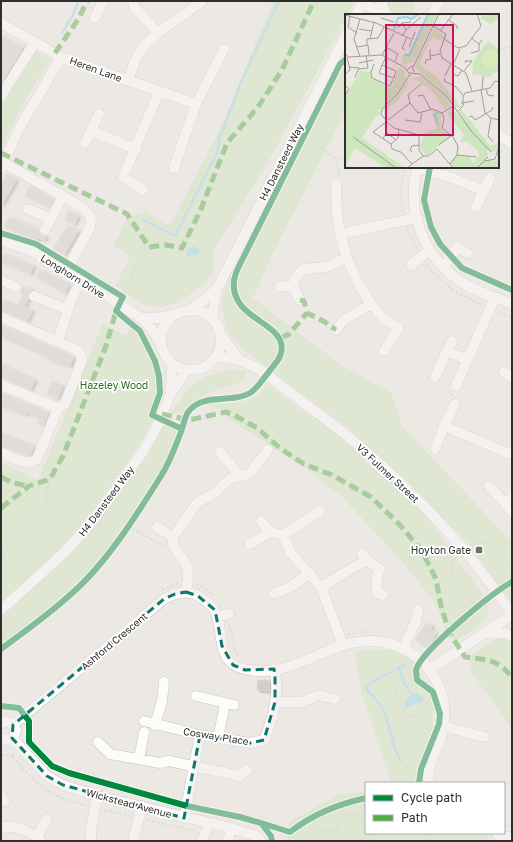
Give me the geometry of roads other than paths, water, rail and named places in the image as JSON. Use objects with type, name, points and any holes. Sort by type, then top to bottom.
[{"type":"street","points":[[95,18],[103,1]]},
{"type":"street","points":[[133,1],[135,8],[158,32]]},
{"type":"street","points":[[128,81],[136,57],[144,44],[158,32],[202,1]]},
{"type":"street","points":[[382,1],[386,14]]},
{"type":"street","points":[[432,14],[439,1]]},
{"type":"street","points":[[357,14],[363,2],[384,14]]},
{"type":"street","name":"Heren Lane","points":[[1,23],[61,57],[196,104]]},
{"type":"street","name":"H4 Dansteed Way","points":[[212,318],[217,289],[345,37]]},
{"type":"street","points":[[1,96],[35,42]]},
{"type":"street","points":[[174,168],[196,104],[224,49]]},
{"type":"street","points":[[61,57],[20,127],[2,165],[82,207],[91,217],[90,227],[67,270]]},
{"type":"street","points":[[143,190],[123,177],[159,92]]},
{"type":"street","points":[[85,143],[99,114]]},
{"type":"street","points":[[91,131],[136,149]]},
{"type":"street","points":[[499,135],[512,144]]},
{"type":"street","points":[[484,191],[453,178],[417,168],[412,194],[416,218],[430,250],[444,268],[462,283],[512,304]]},
{"type":"street","points":[[476,207],[490,178]]},
{"type":"street","points":[[336,184],[337,216],[340,234],[347,258],[359,284],[371,304],[384,318],[398,328],[384,351]]},
{"type":"street","points":[[45,230],[63,196]]},
{"type":"street","points":[[28,209],[51,219]]},
{"type":"street","points":[[340,234],[416,218]]},
{"type":"street","name":"Longhorn Drive","points":[[2,243],[32,251],[121,301],[152,329],[162,346]]},
{"type":"street","points":[[444,268],[457,247],[467,252]]},
{"type":"street","points":[[411,265],[430,250]]},
{"type":"street","points":[[300,300],[293,287],[295,278],[304,268],[325,267],[347,258]]},
{"type":"street","points":[[1,280],[16,287]]},
{"type":"street","points":[[58,341],[72,297],[82,280]]},
{"type":"street","points":[[280,286],[293,287]]},
{"type":"street","name":"H4 Dansteed Way","points":[[190,311],[217,289]]},
{"type":"street","points":[[34,296],[68,309]]},
{"type":"street","points":[[456,386],[495,297]]},
{"type":"street","points":[[336,330],[344,320],[371,304]]},
{"type":"street","points":[[141,318],[156,318],[190,311],[198,311],[212,318],[218,326],[221,335],[220,350],[212,362],[200,369],[187,370],[172,363],[166,356],[162,346],[163,331],[166,324],[177,314]]},
{"type":"street","points":[[1,317],[58,341],[79,352],[82,360],[65,404],[58,408],[37,459],[33,462],[24,462],[1,452]]},
{"type":"street","name":"V3 Fulmer Street","points":[[221,335],[239,360]]},
{"type":"street","points":[[434,377],[452,341]]},
{"type":"street","points":[[447,351],[468,360]]},
{"type":"street","name":"V3 Fulmer Street","points":[[217,356],[239,360],[259,371],[340,428],[415,499],[465,552],[512,614]]},
{"type":"street","name":"H4 Dansteed Way","points":[[171,393],[172,363]]},
{"type":"street","name":"H4 Dansteed Way","points":[[1,610],[67,550],[96,518],[142,453],[158,423],[171,393],[187,370]]},
{"type":"street","points":[[1,385],[58,408]]},
{"type":"street","points":[[435,449],[455,404]]},
{"type":"street","points":[[444,426],[512,456]]},
{"type":"street","points":[[268,450],[250,474],[233,477],[216,492],[197,503],[173,537],[172,542],[174,548],[184,558],[188,568],[187,587],[208,603],[214,610],[224,615],[222,646],[233,665],[245,670],[262,671],[291,665],[342,640],[386,642],[404,649],[422,661],[439,685],[444,701],[445,715],[440,740],[429,768],[429,782]]},
{"type":"street","points":[[220,452],[240,476]]},
{"type":"street","points":[[489,486],[508,500],[512,512]]},
{"type":"street","points":[[261,521],[270,532],[282,535],[320,512]]},
{"type":"street","points":[[157,528],[173,537]]},
{"type":"street","points":[[250,544],[270,532]]},
{"type":"street","points":[[282,535],[290,552],[322,587],[342,640]]},
{"type":"street","points":[[322,587],[364,556],[380,569],[377,577],[377,593],[382,595]]},
{"type":"street","points":[[274,593],[288,588],[310,574]]},
{"type":"street","name":"Ashford Crescent","points":[[14,725],[164,599],[187,587]]},
{"type":"street","points":[[404,649],[416,621],[418,610]]},
{"type":"street","points":[[429,670],[512,614]]},
{"type":"street","points":[[484,632],[507,634],[512,637]]},
{"type":"street","name":"Cosway Place","points":[[144,721],[155,725],[218,738],[250,743],[264,740],[270,726],[275,702],[276,688],[274,669]]},
{"type":"street","points":[[155,725],[162,701],[164,682]]},
{"type":"street","points":[[275,702],[302,702],[318,695],[335,699]]},
{"type":"street","points":[[196,696],[229,705],[218,738]]},
{"type":"street","points":[[1,723],[8,721],[14,725],[15,734],[7,741],[1,739]]},
{"type":"street","points":[[443,726],[484,737]]},
{"type":"street","points":[[139,759],[144,732]]},
{"type":"street","points":[[184,818],[200,735]]},
{"type":"street","name":"Wickstead Avenue","points":[[12,738],[47,776],[63,785],[97,796],[231,828],[256,836],[261,841]]},
{"type":"street","points":[[98,742],[110,754],[160,763],[169,761],[240,776],[247,770]]},
{"type":"street","points":[[91,841],[91,830],[97,796]]},
{"type":"street","points":[[133,841],[142,806]]},
{"type":"street","points":[[1,829],[5,827],[12,827],[39,839],[47,819]]},
{"type":"street","points":[[202,841],[209,823]]},
{"type":"street","points":[[228,841],[231,828]]},
{"type":"water","points":[[193,246],[201,250],[197,255],[186,256],[187,250]]},
{"type":"water","points":[[416,692],[424,698],[422,702],[406,708],[404,703],[408,697]]},
{"type":"waterway","points":[[62,33],[73,15],[78,1]]},
{"type":"waterway","points":[[143,220],[175,236],[217,153],[219,140],[241,82],[279,1]]},
{"type":"waterway","points":[[401,761],[395,748],[384,711],[365,686],[405,664]]},
{"type":"waterway","points":[[399,667],[403,681],[411,694]]},
{"type":"place","name":"Hoyton Gate","points":[[479,550]]},
{"type":"park label","name":"Hazeley Wood","points":[[114,385]]}]
